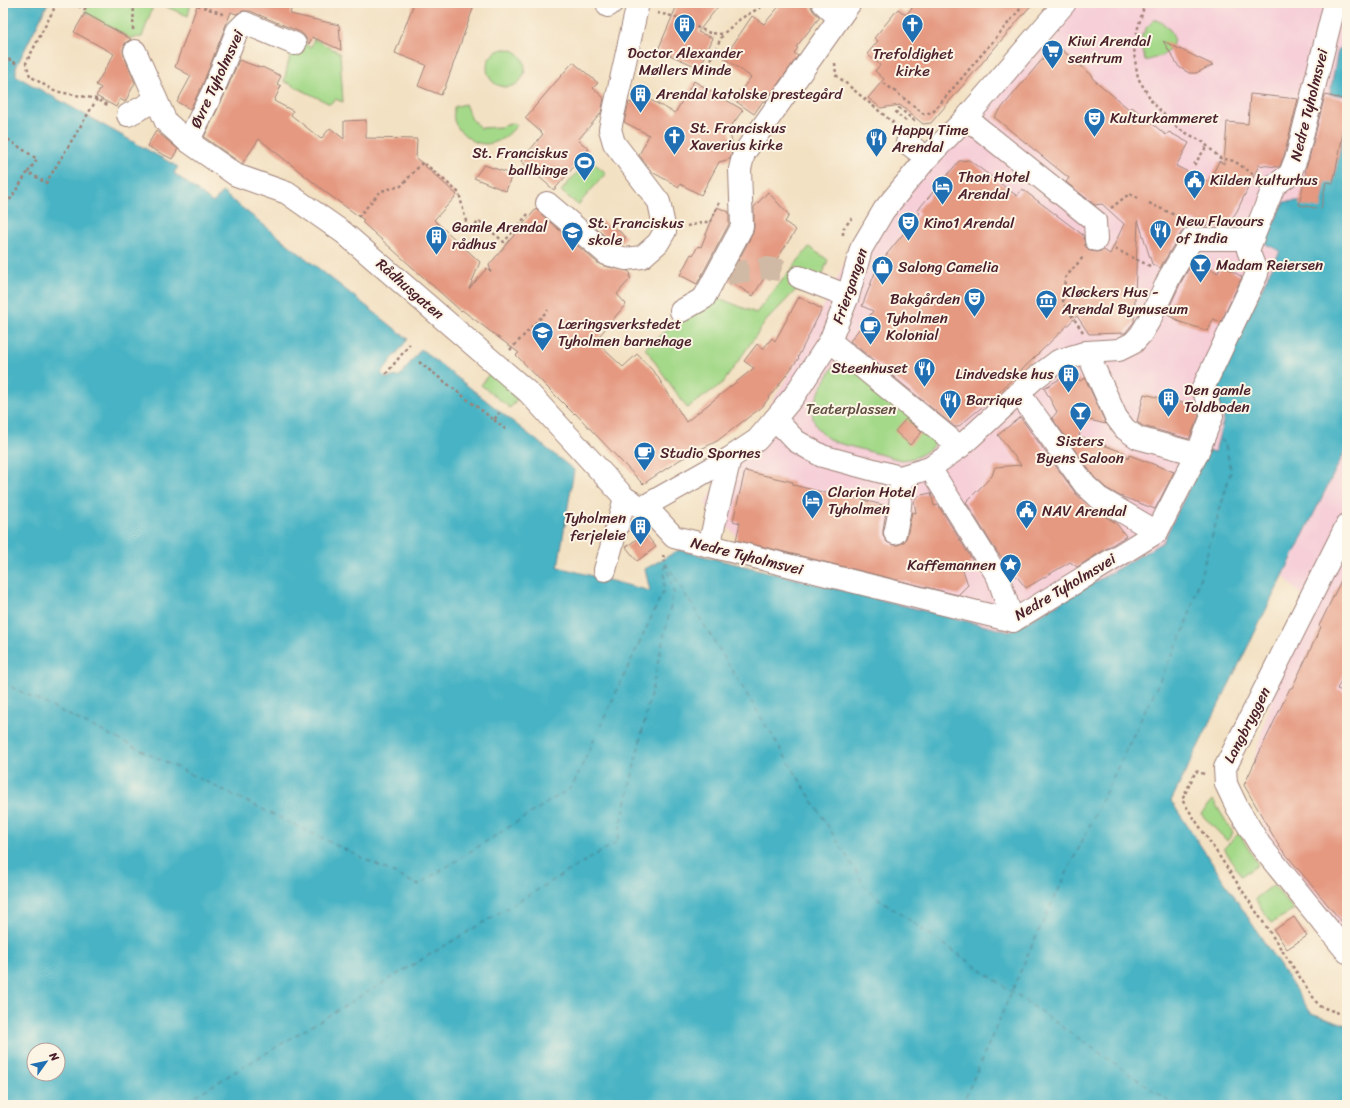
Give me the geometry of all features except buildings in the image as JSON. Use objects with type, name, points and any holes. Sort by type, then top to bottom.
[{"type":"street","points":[[681,311],[704,298],[742,227],[740,169],[744,153],[845,10],[823,3]]},
{"type":"street","name":"Friergangen","points":[[645,506],[730,458],[757,440],[775,419],[794,396],[830,341],[848,296],[861,249],[884,210],[927,158],[966,118],[1065,3]]},
{"type":"street","points":[[547,203],[607,254],[626,259],[642,257],[658,242],[665,231],[659,202],[614,143],[610,129],[638,6]]},
{"type":"street","name":"Nedre Tyholmsvei","points":[[1274,186],[1290,174],[1297,156],[1333,6]]},
{"type":"street","name":"Øvre Tyholmsvei","points":[[186,140],[192,134],[237,31],[245,23],[295,44]]},
{"type":"street","name":"Rådhusgaten","points":[[135,51],[166,122],[186,140],[236,176],[287,193],[344,233],[529,393],[625,498],[640,506],[645,506]]},
{"type":"street","points":[[128,115],[156,100]]},
{"type":"street","points":[[966,118],[1096,230]]},
{"type":"street","points":[[905,132],[927,158]]},
{"type":"street","points":[[1019,393],[1085,485],[1099,498],[1157,532],[1197,454],[1212,416],[1203,388],[1257,274],[1248,250],[1274,186]]},
{"type":"street","points":[[775,419],[796,441],[822,456],[900,477],[930,468],[960,447],[1034,379],[1058,361],[1087,352],[1119,350],[1133,343],[1141,334],[1150,319],[1170,276],[1192,240],[1252,239]]},
{"type":"street","points":[[799,277],[848,296]]},
{"type":"street","points":[[830,341],[960,447]]},
{"type":"street","points":[[1087,352],[1116,417],[1125,429],[1138,438],[1197,454]]},
{"type":"street","points":[[709,546],[730,458]]},
{"type":"street","points":[[930,468],[998,578],[1013,621]]},
{"type":"street","points":[[896,533],[902,494],[900,477]]},
{"type":"street","points":[[605,570],[625,498]]},
{"type":"street","name":"Nedre Tyholmsvei","points":[[645,506],[674,537],[1013,621],[1157,532]]},
{"type":"street","name":"Langbryggen","points":[[1347,525],[1225,768],[1226,784],[1237,807],[1260,845],[1347,952]]},
{"type":"path","points":[[47,3],[54,7]]},
{"type":"path","points":[[57,3],[26,63],[30,76],[54,91],[97,99],[126,116],[128,115]]},
{"type":"path","points":[[73,3],[84,9],[96,3]]},
{"type":"path","points":[[134,3],[133,34],[135,51]]},
{"type":"path","points":[[192,3],[229,16]]},
{"type":"path","points":[[687,66],[705,70],[723,34],[740,19],[768,3]]},
{"type":"path","points":[[884,83],[924,114],[933,112],[1021,8],[1023,3]]},
{"type":"path","points":[[1145,3],[1137,31],[1134,54],[1138,78],[1152,103],[1177,128],[1203,142],[1220,158],[1234,161],[1274,186]]},
{"type":"path","points":[[638,6],[672,16],[710,33],[723,34]]},
{"type":"path","points":[[3,56],[17,64]]},
{"type":"path","points":[[835,60],[836,75],[905,132]]},
{"type":"path","points":[[28,172],[46,183],[97,99]]},
{"type":"path","points":[[905,132],[896,112],[900,108],[920,126]]},
{"type":"path","points":[[3,136],[37,159],[3,210]]},
{"type":"path","points":[[1194,165],[1207,146]]},
{"type":"path","points":[[344,233],[381,192],[402,186],[423,162],[459,193],[467,225],[472,229],[478,221],[504,242],[541,198],[547,203]]},
{"type":"path","points":[[665,231],[711,221],[720,199],[741,184]]},
{"type":"path","points":[[1087,352],[1085,335],[1063,303],[1065,278],[1096,230],[1129,194],[1138,198]]},
{"type":"path","points":[[1149,203],[1193,224],[1192,240]]},
{"type":"path","points":[[1096,230],[1170,276]]},
{"type":"path","points":[[497,364],[548,310]]},
{"type":"path","points":[[386,374],[410,344]]},
{"type":"path","points":[[419,362],[508,431]]},
{"type":"path","points":[[494,420],[499,413]]},
{"type":"path","points":[[1226,784],[1196,771],[1182,800],[1319,1006],[1347,1016]]},
{"type":"shaded area","points":[[1066,3],[1347,3],[1347,43],[1338,50],[1330,94],[1347,96],[1347,116],[1333,183],[1325,181],[1321,208],[1295,201],[1284,202],[1264,243],[1280,251],[1210,395],[1225,414],[1215,453],[1207,451],[1163,542],[1010,632],[779,575],[710,511],[705,503],[727,473],[792,370],[847,258]]},
{"type":"shaded area","points":[[1347,447],[1347,950],[1280,868],[1248,783],[1281,667],[1305,599],[1283,576]]},
{"type":"green space","points":[[89,3],[154,3],[142,37],[130,38],[85,12]]},
{"type":"green space","points":[[157,3],[191,3],[188,16]]},
{"type":"green space","points":[[1152,19],[1168,28],[1173,37],[1173,43],[1171,48],[1166,53],[1159,57],[1145,61],[1142,34],[1153,21]]},
{"type":"green space","points":[[294,39],[311,47],[314,39],[340,53],[343,102],[335,99],[330,104],[284,81]]},
{"type":"green space","points":[[506,49],[519,55],[525,68],[519,81],[506,87],[493,81],[487,68],[493,55]]},
{"type":"green space","points":[[465,104],[471,118],[480,128],[500,127],[514,123],[517,125],[506,136],[494,143],[487,144],[474,141],[461,131],[454,120],[454,107]]},
{"type":"green space","name":"St. Franciskus ballbinge","points":[[589,159],[606,173],[578,205],[561,191]]},
{"type":"green space","points":[[809,247],[828,260],[815,295],[796,290],[766,321],[723,383],[687,408],[645,348],[711,295],[756,313]]},
{"type":"green space","name":"Teaterplassen","points":[[841,354],[941,439],[919,456],[901,460],[834,442],[825,436],[815,423],[812,413],[813,407],[822,387]]},
{"type":"green space","points":[[491,371],[521,394],[510,408],[481,385]]},
{"type":"green space","points":[[1213,800],[1233,833],[1227,841],[1201,814]]},
{"type":"green space","points":[[1239,833],[1258,865],[1241,876],[1224,848]]},
{"type":"green space","points":[[1273,885],[1294,910],[1271,923],[1255,899]]},
{"type":"water","points":[[3,3],[48,3],[16,67],[16,76],[178,167],[174,173],[213,203],[222,192],[408,339],[381,373],[386,378],[400,376],[421,349],[574,470],[558,567],[650,591],[645,569],[679,550],[1010,632],[1163,542],[1207,451],[1215,452],[1225,414],[1210,395],[1280,251],[1264,243],[1284,202],[1295,201],[1321,207],[1325,181],[1333,182],[1347,116],[1347,447],[1171,801],[1311,1013],[1347,1025],[1347,1105],[3,1105]]},
{"type":"water","points":[[1347,43],[1347,96],[1330,94],[1338,50]]},
{"type":"ferry route","points":[[962,1105],[1032,945],[1186,626],[1231,471],[1225,443],[1220,439]]},
{"type":"ferry route","points":[[3,683],[418,885],[572,787],[664,590],[665,562]]},
{"type":"ferry route","points":[[666,563],[868,891],[1174,1105]]},
{"type":"ferry route","points":[[180,1105],[617,842],[674,592],[666,565]]},
{"type":"tunnel","points":[[727,274],[766,268],[780,270],[799,277]]},
{"type":"place","name":"Doctor Alexander Møllers Minde","points":[[685,44]]},
{"type":"place","name":"Trefoldighet kirke","points":[[913,44]]},
{"type":"place","name":"Kiwi Arendal sentrum","points":[[1052,70]]},
{"type":"place","name":"Arendal katolske prestegård","points":[[641,114]]},
{"type":"place","name":"Kulturkammeret","points":[[1095,138]]},
{"type":"place","name":"St. Franciskus Xaverius kirke","points":[[674,156]]},
{"type":"place","name":"Happy Time Arendal","points":[[877,158]]},
{"type":"place","name":"St. Franciskus ballbinge","points":[[584,182]]},
{"type":"place","name":"Kilden kulturhus","points":[[1194,200]]},
{"type":"place","name":"Thon Hotel Arendal","points":[[942,206]]},
{"type":"place","name":"Kino1 Arendal","points":[[909,242]]},
{"type":"place","name":"New Flavours of India","points":[[1160,250]]},
{"type":"place","name":"St. Franciskus skole","points":[[572,252]]},
{"type":"place","name":"Gamle Arendal rådhus","points":[[436,256]]},
{"type":"place","name":"Madam Reiersen","points":[[1201,284]]},
{"type":"place","name":"Salong Camelia","points":[[882,286]]},
{"type":"place","name":"Bakgården","points":[[975,318]]},
{"type":"place","name":"Kløckers Hus - Arendal Bymuseum","points":[[1047,320]]},
{"type":"place","name":"Tyholmen Kolonial","points":[[870,346]]},
{"type":"place","name":"Læringsverkstedet Tyholmen barnehage","points":[[542,352]]},
{"type":"place","name":"Steenhuset","points":[[924,388]]},
{"type":"place","name":"Lindvedske hus","points":[[1069,394]]},
{"type":"place","name":"Den gamle Toldboden","points":[[1169,418]]},
{"type":"place","name":"Barrique","points":[[950,420]]},
{"type":"place","name":"Sisters Byens Saloon","points":[[1080,432]]},
{"type":"place","name":"Studio Spornes","points":[[645,472]]},
{"type":"place","name":"Clarion Hotel Tyholmen","points":[[813,520]]},
{"type":"place","name":"NAV Arendal","points":[[1026,530]]},
{"type":"place","name":"Tyholmen ferjeleie","points":[[641,546]]},
{"type":"place","name":"Kaffemannen","points":[[1011,584]]}]
